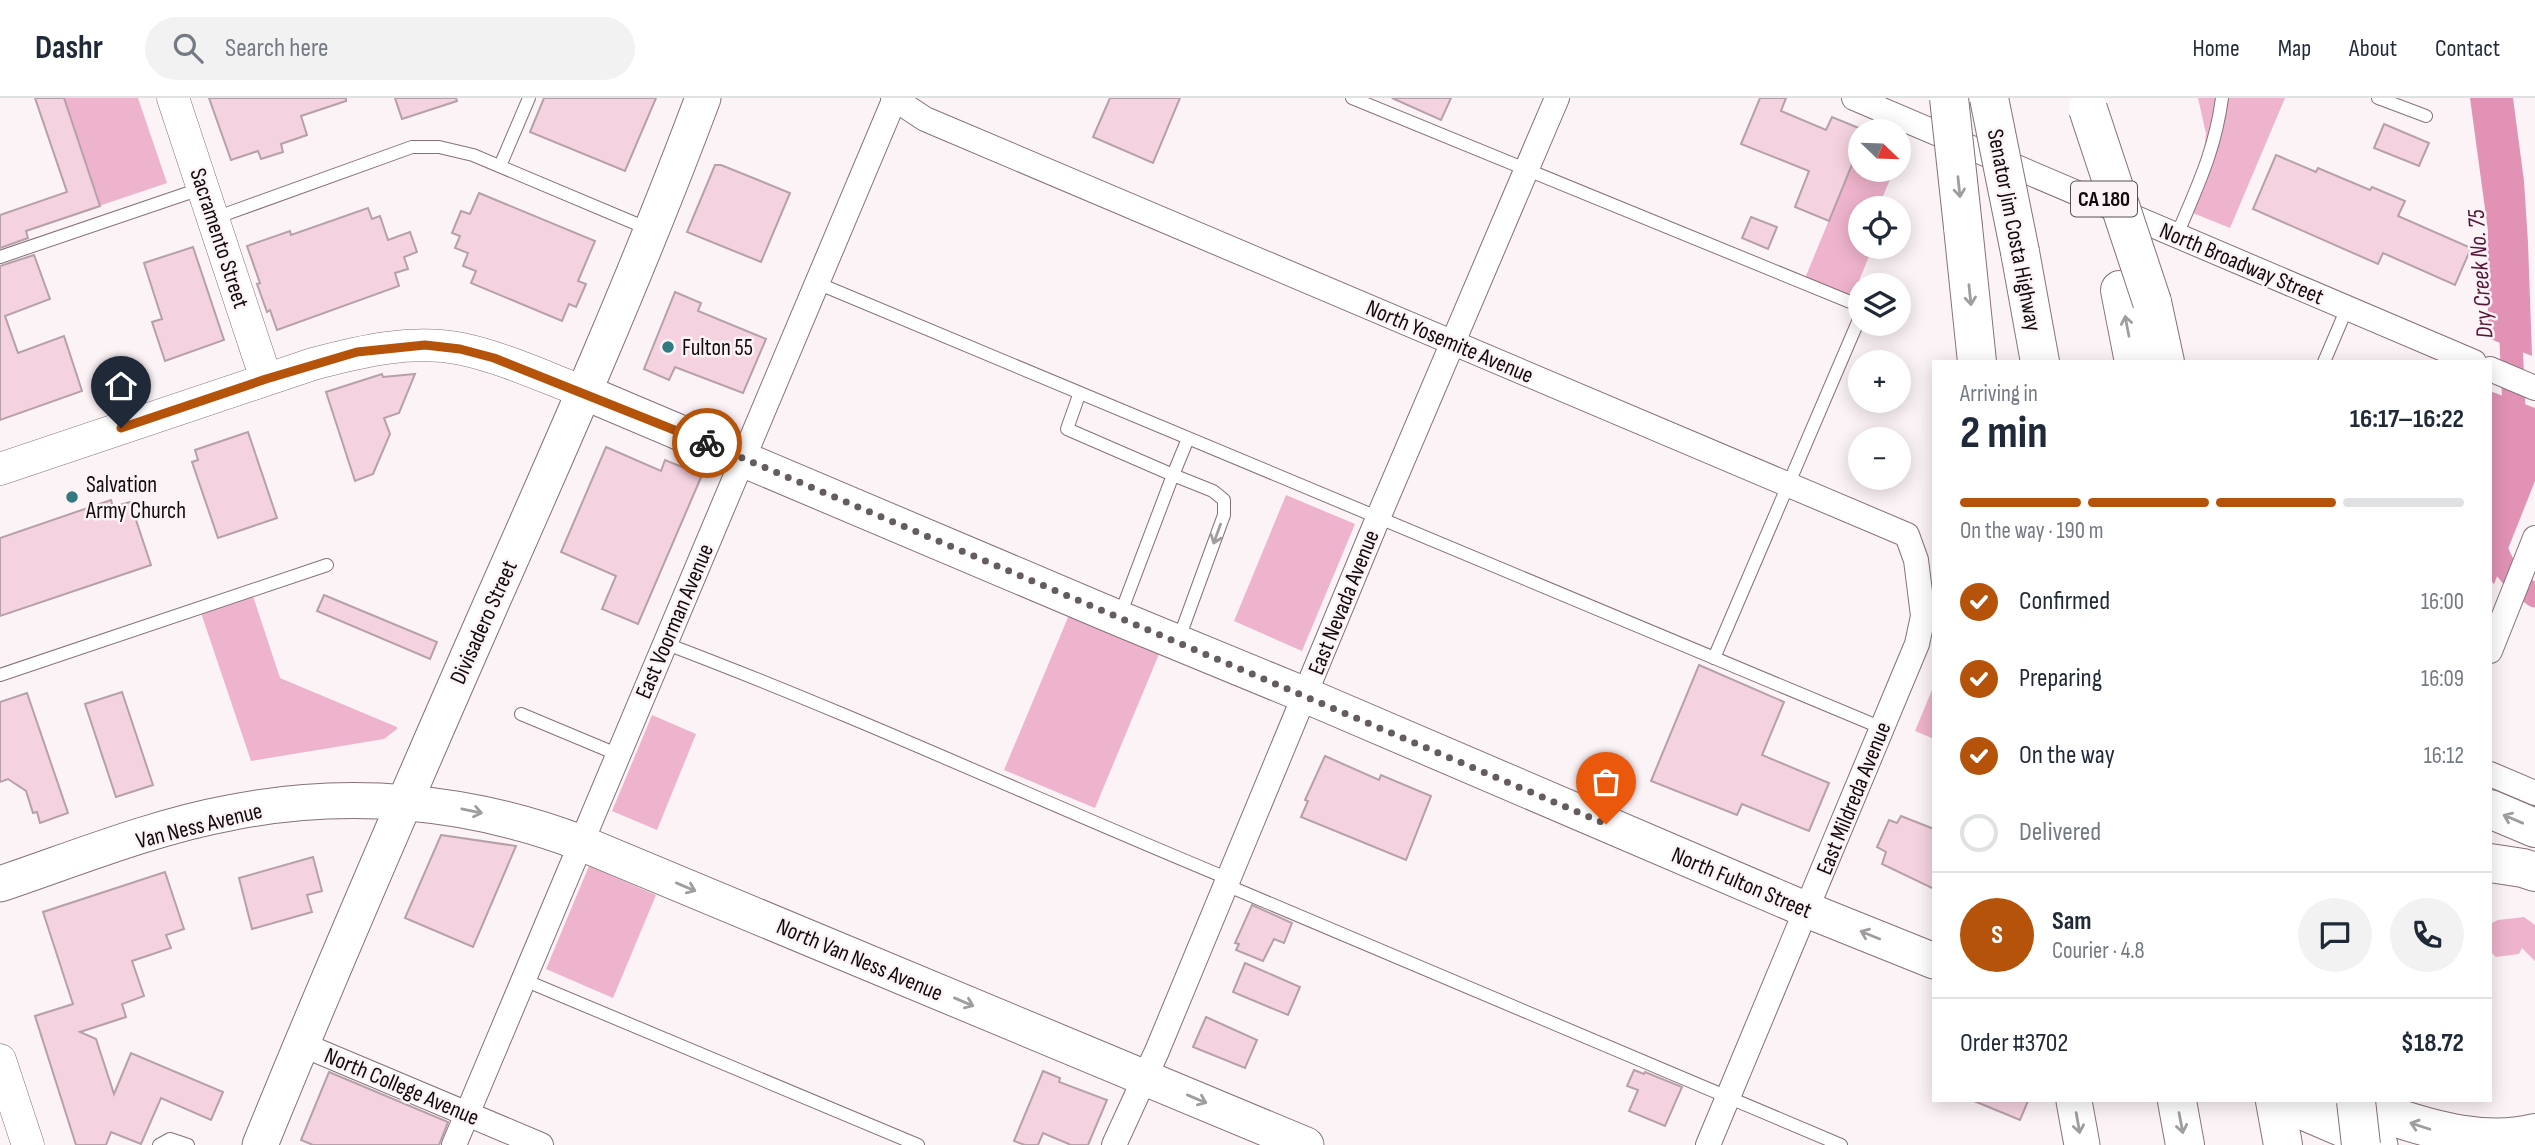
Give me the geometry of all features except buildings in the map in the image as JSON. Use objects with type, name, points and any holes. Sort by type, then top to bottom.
[{"type":"highway","points":[[1949,98],[1977,360]]},
{"type":"highway","name":"Senator Jim Costa Highway","points":[[1989,98],[2040,360]]},
{"type":"highway","name":"CA 180","points":[[2087,104],[2136,296],[2134,360]]},
{"type":"highway","points":[[2136,296],[2164,360]]},
{"type":"highway","points":[[2492,810],[2535,828]]},
{"type":"highway","points":[[2492,863],[2535,872]]},
{"type":"highway","points":[[2177,1102],[2185,1145]]},
{"type":"highway","points":[[2276,1102],[2283,1145]]},
{"type":"highway","points":[[2335,1102],[2386,1114],[2447,1135],[2504,1140],[2535,1133]]},
{"type":"highway","points":[[2356,1102],[2361,1145]]},
{"type":"main road","name":"Divisadero Street","points":[[260,1145],[404,802],[584,392],[652,230],[703,98]]},
{"type":"main road","name":"North Fulton Street","points":[[584,392],[1305,695],[1807,910],[1932,960]]},
{"type":"main road","name":"North Van Ness Avenue","points":[[404,802],[456,807],[496,816],[580,843],[1307,1145]]},
{"type":"main road","name":"Van Ness Avenue","points":[[0,884],[174,827],[229,813],[308,803],[404,802]]},
{"type":"main road","points":[[2074,1102],[2082,1145]]},
{"type":"main road","points":[[2278,1102],[2380,1145]]},
{"type":"street","name":"Sacramento Street","points":[[173,98],[266,379]]},
{"type":"street","name":"East Voorman Avenue","points":[[454,1145],[894,98]]},
{"type":"street","name":"North Yosemite Avenue","points":[[894,98],[925,119],[1907,535],[1916,560],[1923,617],[1917,644]]},
{"type":"street","name":"East Nevada Avenue","points":[[1114,1145],[1557,98]]},
{"type":"street","name":"North Broadway Street","points":[[1854,98],[2469,360]]},
{"type":"street","points":[[0,469],[266,379],[357,352],[425,345],[460,349],[486,355],[584,392]]},
{"type":"street","points":[[2494,371],[2533,388]]},
{"type":"street","points":[[2492,647],[2512,596],[2528,565],[2535,538]]},
{"type":"street","name":"East Mildreda Avenue","points":[[1708,1145],[1917,644]]},
{"type":"street","points":[[2492,775],[2535,793]]},
{"type":"street","name":"North College Avenue","points":[[301,1044],[541,1145]]},
{"type":"street","points":[[0,1060],[5,1093],[28,1145]]},
{"type":"lane","points":[[500,166],[529,98]]},
{"type":"lane","points":[[1352,98],[1848,301]]},
{"type":"lane","points":[[2177,235],[2211,155],[2221,98]]},
{"type":"lane","points":[[2378,98],[2426,116]]},
{"type":"lane","points":[[213,219],[412,147],[450,149],[500,166],[652,230]]},
{"type":"lane","points":[[0,257],[203,188]]},
{"type":"lane","points":[[817,283],[1079,395],[1882,728]]},
{"type":"lane","points":[[2326,360],[2347,308]]},
{"type":"lane","points":[[1714,658],[1852,336]]},
{"type":"lane","points":[[1079,395],[1067,429],[1213,491],[1224,500],[1224,515],[1177,643]]},
{"type":"lane","points":[[1118,618],[1187,440]]},
{"type":"lane","points":[[0,675],[327,565]]},
{"type":"lane","points":[[664,643],[939,753],[1227,882],[1841,1145]]},
{"type":"lane","points":[[521,714],[618,755]]},
{"type":"lane","points":[[524,980],[918,1145]]},
{"type":"lane","points":[[159,1145],[170,1139],[188,1145]]},
{"type":"shaded area","points":[[60,98],[138,98],[167,183],[96,207]]},
{"type":"shaded area","points":[[2198,98],[2285,98],[2230,228],[2183,209],[2203,159],[2206,134]]},
{"type":"shaded area","points":[[2470,98],[2513,98],[2524,181],[2532,356],[2488,338],[2488,231]]},
{"type":"shaded area","points":[[1848,174],[1848,182],[1889,182],[1883,196],[1848,196],[1848,259],[1868,259],[1862,273],[1848,273],[1848,301],[1803,283]]},
{"type":"shaded area","points":[[2492,392],[2535,408],[2535,481],[2494,584]]},
{"type":"shaded area","points":[[1286,495],[1355,524],[1302,651],[1234,621]]},
{"type":"shaded area","points":[[252,593],[280,678],[397,729],[384,739],[251,761],[200,610]]},
{"type":"shaded area","points":[[1069,615],[1159,654],[1095,808],[1004,770]]},
{"type":"shaded area","points":[[1932,690],[1932,738],[1915,731]]},
{"type":"shaded area","points":[[652,715],[696,734],[657,830],[612,811]]},
{"type":"shaded area","points":[[589,866],[656,895],[613,998],[546,969]]},
{"type":"shaded area","points":[[2524,917],[2535,925],[2535,961],[2522,948],[2519,954],[2496,957],[2492,953],[2492,923]]},
{"type":"waterway","name":"Dry Creek No. 75","points":[[2510,318],[2515,431]]},
{"type":"waterway","name":"Dry Creek No. 75","points":[[2492,535],[2498,555],[2507,570],[2535,596]]},
{"type":"way so far","points":[[707,443],[1606,824]]},
{"type":"place","name":"Fulton 55","points":[[668,347]]},
{"type":"place","name":"Salvation Army Church","points":[[72,497]]},
{"type":"route","points":[[121,428],[313,364],[357,352],[425,345],[460,349],[494,358],[707,443]]}]
